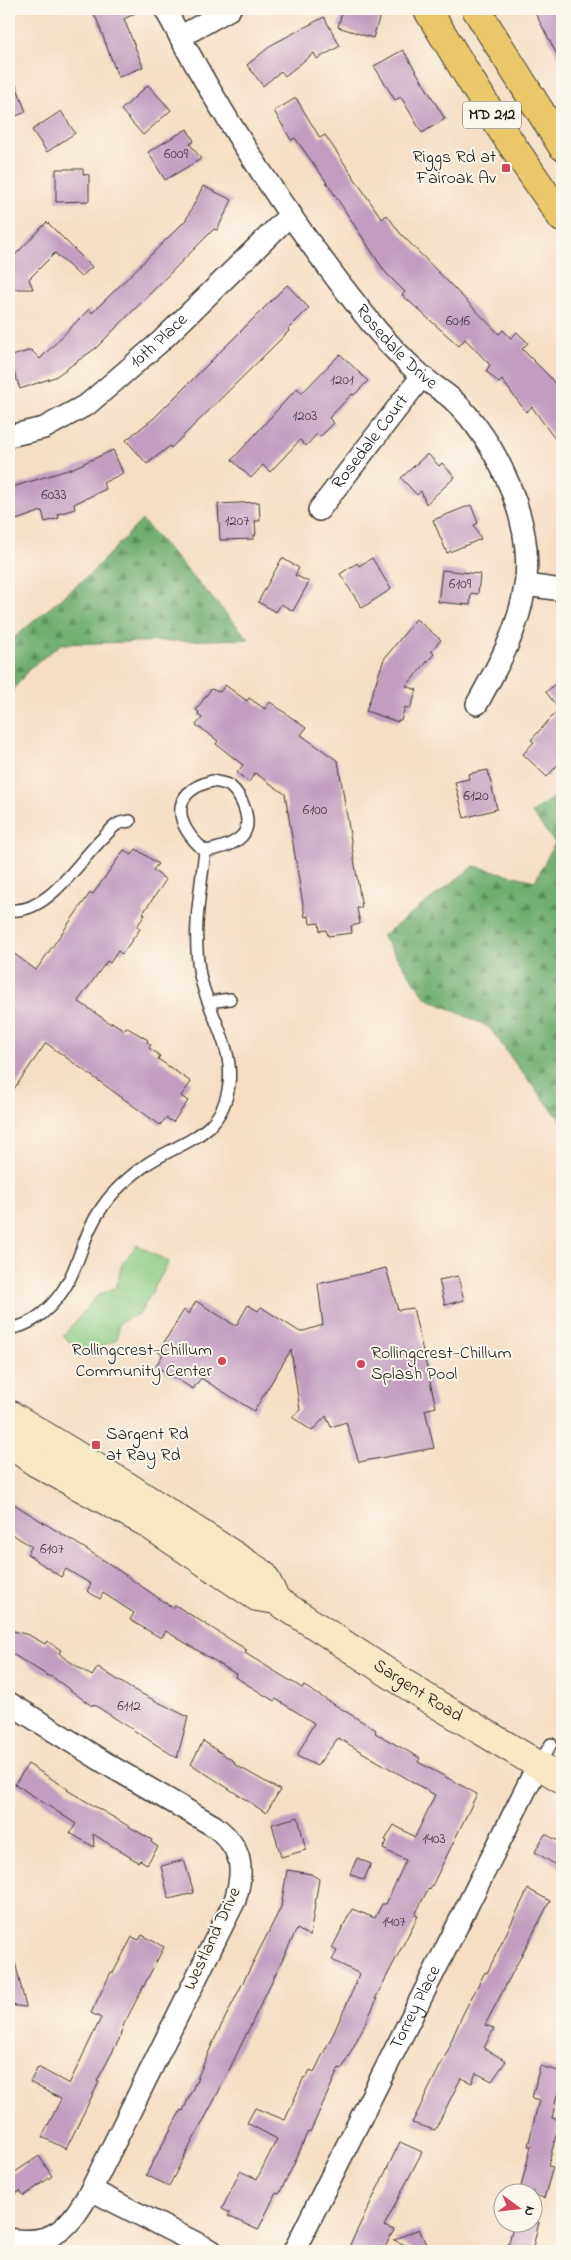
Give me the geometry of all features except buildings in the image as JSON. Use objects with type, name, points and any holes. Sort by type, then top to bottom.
[{"type":"main road","name":"MD 212","points":[[427,9],[495,120],[559,206]]},
{"type":"main road","name":"MD 212","points":[[476,9],[562,146]]},
{"type":"main road","points":[[9,1414],[127,1486],[263,1574],[276,1600]]},
{"type":"main road","name":"Sargent Road","points":[[9,1443],[34,1462],[145,1522],[257,1597],[276,1600],[430,1700],[545,1754],[562,1779]]},
{"type":"street","name":"Rosedale Drive","points":[[165,9],[267,183],[364,314],[422,376],[452,399],[468,416],[495,454],[504,473],[519,514],[526,559],[526,584],[511,637],[477,704]]},
{"type":"street","points":[[180,37],[230,9]]},
{"type":"street","name":"10th Place","points":[[9,436],[44,428],[88,404],[160,342],[291,214]]},
{"type":"street","name":"Rosedale Court","points":[[319,510],[422,376]]},
{"type":"street","points":[[526,584],[562,590]]},
{"type":"street","name":"Westland Drive","points":[[9,1703],[112,1767],[226,1834],[233,1843],[241,1868],[240,1885],[235,1900],[92,2190],[77,2214],[61,2231],[43,2239],[23,2241],[9,2239]]},
{"type":"street","name":"Torrey Place","points":[[294,2251],[545,1754]]},
{"type":"street","points":[[92,2190],[212,2251]]},
{"type":"lane","points":[[212,781],[229,785],[242,800],[247,819],[244,834],[233,843],[205,851],[190,837],[180,816],[181,804],[188,792],[197,785],[212,781]]},
{"type":"lane","points":[[9,910],[17,911],[32,907],[54,890],[117,824],[130,821]]},
{"type":"lane","points":[[9,1328],[15,1328],[34,1321],[56,1301],[69,1282],[91,1226],[103,1205],[119,1188],[150,1163],[187,1144],[208,1130],[222,1111],[229,1084],[227,1054],[201,977],[195,936],[205,851]]},
{"type":"lane","points":[[210,1002],[230,999]]},
{"type":"green space","points":[[142,520],[249,639],[61,644],[30,668],[9,695],[9,642],[89,575]]},
{"type":"green space","points":[[562,791],[562,1122],[523,1074],[489,1027],[426,998],[382,936],[474,866],[535,881],[555,843],[532,813]]},
{"type":"green space","points":[[137,1245],[169,1262],[140,1313],[119,1323],[117,1339],[97,1349],[82,1353],[63,1336],[97,1296],[116,1287],[122,1264]]},
{"type":"place","name":"Riggs Rd at Fairoak Av","points":[[506,168]]},
{"type":"place","name":"Rollingcrest-Chillum Community Center","points":[[222,1361]]},
{"type":"place","name":"Rollingcrest-Chillum Splash Pool","points":[[361,1364]]},
{"type":"place","name":"Sargent Rd at Ray Rd","points":[[96,1445]]}]
